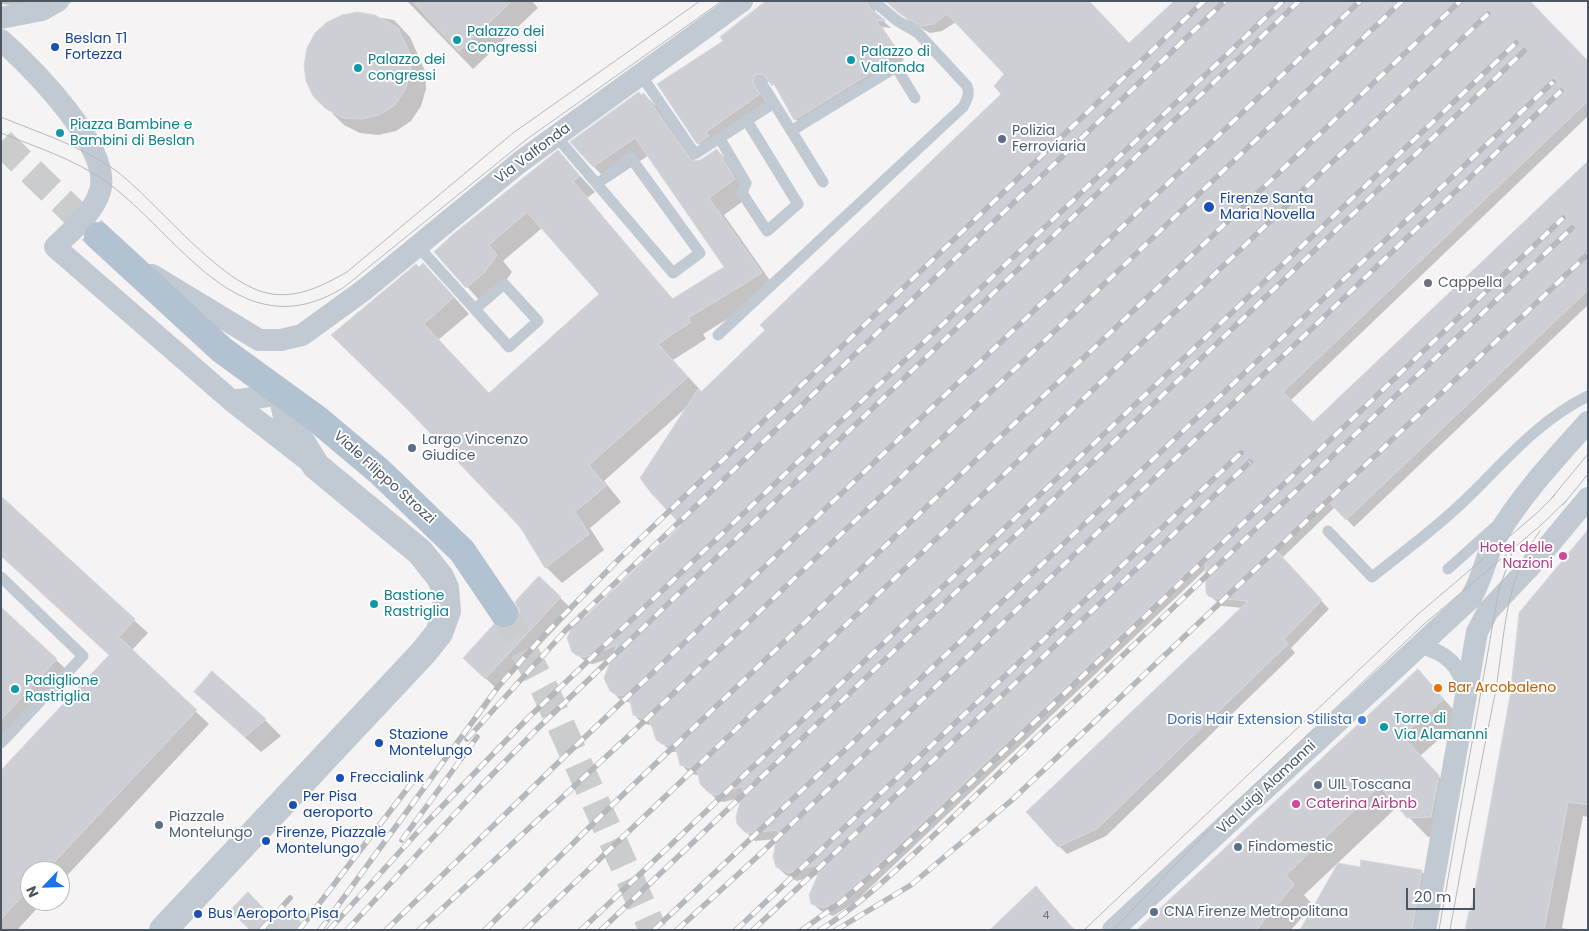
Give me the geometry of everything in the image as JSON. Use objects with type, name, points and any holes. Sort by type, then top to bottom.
[{"type":"main road","name":"Viale Filippo Strozzi","points":[[106,243],[222,350],[353,448],[446,534],[462,551],[504,614]]},
{"type":"street","points":[[1,18],[42,10],[58,1]]},
{"type":"street","name":"Via Valfonda","points":[[106,243],[259,340],[281,340],[302,335],[331,316],[556,135],[742,1]]},
{"type":"street","points":[[1,40],[26,62],[56,95],[81,130],[99,168],[102,184],[96,202],[55,247],[232,401],[316,466],[431,564],[445,588],[447,611],[444,622],[439,633],[423,653],[163,930]]},
{"type":"street","points":[[232,401],[282,394],[288,421],[316,466]]},
{"type":"street","name":"Via Luigi Alamanni","points":[[1113,930],[1470,599],[1478,586],[1496,538],[1516,508],[1588,422]]},
{"type":"street","points":[[1425,930],[1466,697],[1474,640],[1484,617],[1588,498]]},
{"type":"street","points":[[1421,646],[1442,654],[1454,664],[1464,683],[1466,697]]},
{"type":"lane","points":[[718,335],[962,107],[968,99],[969,92],[967,86],[918,33],[896,20],[874,1]]},
{"type":"lane","points":[[791,131],[896,67],[915,98]]},
{"type":"lane","points":[[641,75],[695,154],[774,103]]},
{"type":"lane","points":[[760,81],[823,182]]},
{"type":"lane","points":[[720,139],[746,183],[742,193],[767,231],[798,204],[747,121]]},
{"type":"lane","points":[[556,135],[672,274],[700,253],[631,158],[597,184]]},
{"type":"lane","points":[[418,245],[475,309],[509,347],[538,321],[504,284],[475,309]]},
{"type":"lane","points":[[1328,532],[1372,577],[1462,504],[1536,431],[1570,406],[1588,396]]},
{"type":"lane","points":[[1448,569],[1516,508]]},
{"type":"lane","points":[[1,578],[83,656],[1,744]]},
{"type":"building","name":"Palazzo dei Congressi","points":[[413,1],[512,1],[459,51]]},
{"type":"building","name":"Palazzo di Valfonda","points":[[766,1],[867,1],[869,7],[886,21],[876,20],[897,52],[881,62],[884,65],[794,120],[774,84],[772,86],[764,75],[756,74],[753,82],[760,94],[706,132],[709,136],[697,144],[657,84],[723,41],[720,37]]},
{"type":"building","points":[[886,1],[1089,1],[1129,43],[1174,1],[1530,1],[1588,61],[1588,101],[1283,392],[1313,422],[1588,161],[1588,290],[1346,520],[1327,500],[1275,549],[1322,600],[1284,639],[1288,644],[1098,828],[1058,847],[1026,812],[1248,601],[1208,596],[1206,592],[1205,555],[846,895],[824,908],[811,904],[809,895],[823,863],[788,873],[776,867],[773,857],[778,830],[746,833],[737,824],[736,817],[744,786],[715,795],[709,793],[700,784],[697,770],[680,765],[675,746],[662,744],[656,740],[650,721],[633,715],[629,696],[616,695],[610,691],[604,678],[617,645],[585,657],[578,656],[572,652],[567,638],[579,613],[584,618],[681,525],[651,493],[640,478],[698,389],[701,392],[765,330],[760,325],[1001,94],[994,86],[1004,74],[947,14],[934,24],[921,26],[900,14]]},
{"type":"building","name":"Palazzo dei congressi","points":[[358,12],[375,15],[398,28],[410,54],[411,72],[405,90],[395,105],[379,115],[361,119],[343,118],[326,109],[313,96],[306,81],[304,65],[307,48],[315,33],[327,22],[342,15]]},
{"type":"building","points":[[639,92],[641,95],[644,93],[691,160],[699,161],[717,149],[735,179],[709,198],[762,273],[688,318],[691,322],[658,344],[688,377],[589,465],[606,486],[575,512],[589,534],[545,568],[520,527],[409,411],[331,335],[416,264],[419,267],[423,263],[454,297],[424,324],[489,393],[599,294],[527,212],[489,245],[497,255],[484,273],[466,288],[434,252],[452,235],[558,150],[580,176],[573,181],[672,299],[724,267],[635,138],[593,167],[570,142]]},
{"type":"building","points":[[1,496],[135,619],[119,637],[197,710],[55,861],[20,861],[20,899],[1,919],[1,770],[109,655],[1,556]]},
{"type":"building","points":[[1588,530],[1588,805],[1568,802],[1544,930],[1465,930],[1469,911],[1471,911],[1510,696],[1519,613]]},
{"type":"building","points":[[539,576],[561,597],[485,679],[463,658],[494,624],[505,629],[513,626],[520,612],[515,602]]},
{"type":"building","name":"Padiglione Rastriglia","points":[[1,607],[57,659],[1,720]]},
{"type":"building","points":[[1418,669],[1444,699],[1402,736],[1439,775],[1431,817],[1407,818],[1381,788],[1384,782],[1286,875],[1294,885],[1256,930],[1137,930]]},
{"type":"building","points":[[212,671],[266,719],[245,737],[194,692]]},
{"type":"building","points":[[1361,860],[1422,870],[1412,930],[1300,930],[1338,863],[1360,867]]},
{"type":"building","points":[[1036,886],[1074,930],[990,930]]},
{"type":"building","points":[[248,892],[274,919],[289,911],[296,913],[304,930],[250,930],[230,911]]},
{"type":"tunnel","points":[[1,142],[98,236]]},
{"type":"tunnel","points":[[504,613],[545,690],[653,930]]},
{"type":"tram line","points":[[1,117],[60,140],[102,161],[132,184],[190,241],[232,276],[252,288],[272,294],[292,294],[320,286],[347,272],[513,133],[700,1]]},
{"type":"tram line","points":[[1,133],[68,160],[105,181],[132,203],[185,255],[212,278],[241,296],[272,306],[306,304],[343,288],[527,139],[722,1]]},
{"type":"tram line","points":[[1550,500],[1588,454]]},
{"type":"tram line","points":[[1563,505],[1588,474]]},
{"type":"tram line","points":[[1084,930],[1417,615],[1537,513],[1555,495]]},
{"type":"tram line","points":[[1113,930],[1227,811],[1423,625],[1541,525],[1567,500]]},
{"type":"tram line","points":[[1450,930],[1495,694],[1508,609],[1519,568],[1528,549],[1540,531]]},
{"type":"tram line","points":[[1439,930],[1499,589],[1513,550]]},
{"type":"railway","points":[[320,930],[498,687],[545,634],[619,559],[1204,1]]},
{"type":"railway","points":[[467,739],[566,630],[1225,1]]},
{"type":"railway","points":[[329,930],[424,825],[528,718],[1283,1]]},
{"type":"railway","points":[[347,930],[478,789],[537,729],[1299,1]]},
{"type":"railway","points":[[386,930],[564,757],[1360,1]]},
{"type":"railway","points":[[419,930],[636,729],[1402,1]]},
{"type":"railway","points":[[485,930],[611,806],[1460,1]]},
{"type":"railway","points":[[525,930],[1488,14]]},
{"type":"railway","points":[[581,930],[1516,43]]},
{"type":"railway","points":[[601,930],[1524,51]]},
{"type":"railway","points":[[654,930],[1553,82]]},
{"type":"railway","points":[[677,930],[757,857],[1561,91]]},
{"type":"railway","points":[[802,930],[841,902],[899,851],[1563,218]]},
{"type":"railway","points":[[820,930],[864,898],[931,838],[1572,228]]},
{"type":"railway","points":[[836,930],[911,885],[1012,800],[1588,254]]},
{"type":"railway","points":[[736,930],[1241,453]]},
{"type":"railway","points":[[753,930],[1250,462]]},
{"type":"railway","points":[[402,840],[477,737]]},
{"type":"railway","points":[[299,930],[414,780]]},
{"type":"railway","points":[[261,930],[290,898]]},
{"type":"place","name":"Palazzo dei Congressi","points":[[457,40]]},
{"type":"place","name":"Beslan T1 Fortezza","points":[[55,47]]},
{"type":"place","name":"Palazzo di Valfonda","points":[[851,60]]},
{"type":"place","name":"Palazzo dei congressi","points":[[358,68]]},
{"type":"place","name":"Piazza Bambine e Bambini di Beslan","points":[[60,133]]},
{"type":"place","name":"Polizia Ferroviaria","points":[[1002,139]]},
{"type":"place","name":"Firenze Santa Maria Novella","points":[[1209,207]]},
{"type":"place","name":"Cappella","points":[[1428,283]]},
{"type":"place","name":"Largo Vincenzo Giudice","points":[[412,448]]},
{"type":"place","name":"Hotel delle Nazioni","points":[[1563,556]]},
{"type":"place","name":"Bastione Rastriglia","points":[[374,604]]},
{"type":"place","name":"Bar Arcobaleno","points":[[1438,688]]},
{"type":"place","name":"Padiglione Rastriglia","points":[[15,689]]},
{"type":"place","name":"Doris Hair Extension Stilista","points":[[1362,720]]},
{"type":"place","name":"Torre di Via Alamanni","points":[[1384,727]]},
{"type":"place","name":"Stazione Montelungo","points":[[379,743]]},
{"type":"place","name":"Freccialink","points":[[340,778]]},
{"type":"place","name":"UIL Toscana","points":[[1318,785]]},
{"type":"place","name":"Caterina Airbnb","points":[[1296,804]]},
{"type":"place","name":"Per Pisa aeroporto","points":[[293,805]]},
{"type":"place","name":"Piazzale Montelungo","points":[[159,825]]},
{"type":"place","name":"Firenze, Piazzale Montelungo","points":[[266,841]]},
{"type":"place","name":"Findomestic","points":[[1238,847]]},
{"type":"place","name":"CNA Firenze Metropolitana","points":[[1154,912]]},
{"type":"place","name":"Bus Aeroporto Pisa","points":[[198,914]]}]
